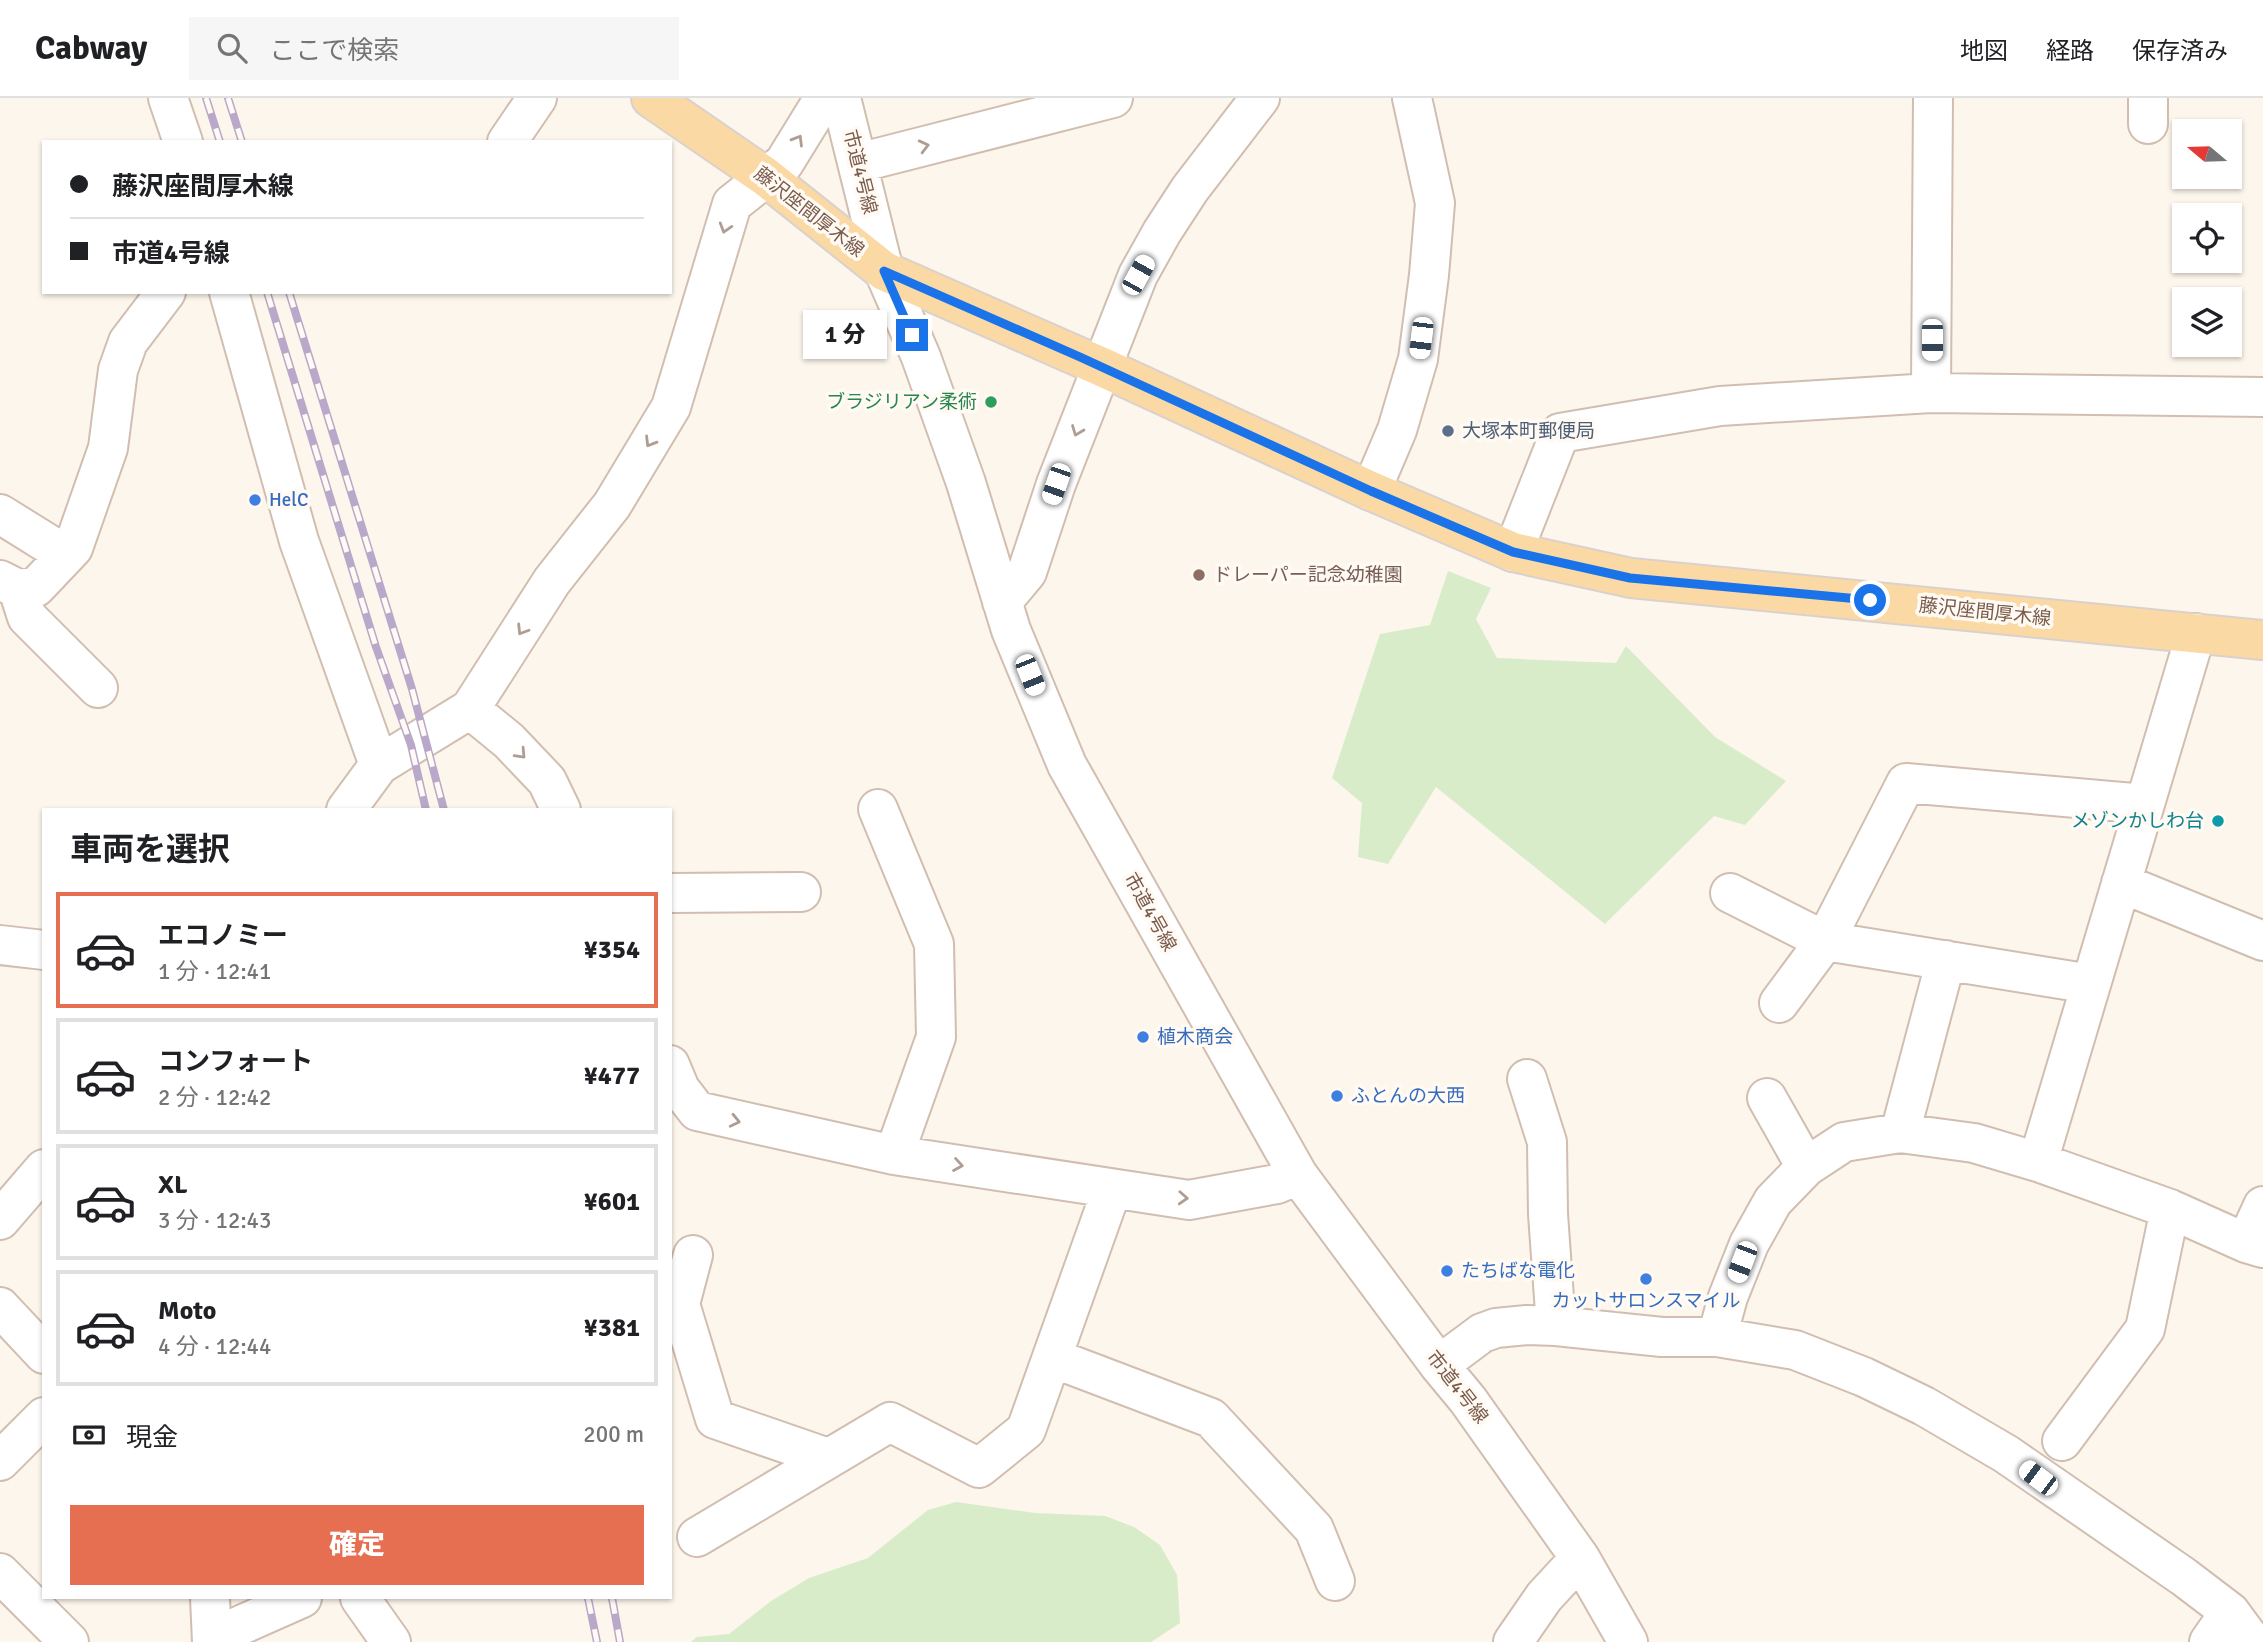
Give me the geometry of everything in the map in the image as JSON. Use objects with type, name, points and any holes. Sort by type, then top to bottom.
[{"type":"main road","name":"藤沢座間厚木線","points":[[651,98],[766,177],[884,271],[1102,367],[1371,491],[1513,552],[1630,578],[2263,640]]},
{"type":"street","points":[[169,98],[182,140]]},
{"type":"street","points":[[508,140],[537,98]]},
{"type":"street","points":[[347,808],[379,765],[470,709],[552,581],[612,505],[671,407],[732,204],[783,163],[824,98]]},
{"type":"street","name":"市道4号線","points":[[842,98],[884,271],[920,357],[966,483],[1011,630],[1067,765],[1298,1175],[1439,1366],[1468,1400],[1580,1558],[1628,1642]]},
{"type":"street","points":[[858,163],[1113,98]]},
{"type":"street","points":[[1002,602],[1027,572],[1056,484],[1138,275],[1190,189],[1260,98]]},
{"type":"street","points":[[1371,491],[1397,430],[1418,359],[1429,275],[1435,203],[1412,98]]},
{"type":"street","points":[[1931,393],[1933,98]]},
{"type":"street","points":[[9,584],[36,587],[72,548],[107,448],[118,370],[128,342],[164,294]]},
{"type":"street","points":[[230,294],[299,541],[379,765]]},
{"type":"street","points":[[1513,552],[1560,433],[1720,406],[1931,393],[2263,397]]},
{"type":"street","points":[[0,514],[66,555]]},
{"type":"street","points":[[9,584],[27,617],[98,688]]},
{"type":"street","points":[[2038,1162],[2196,633]]},
{"type":"street","points":[[470,709],[509,741],[547,781],[560,808]]},
{"type":"street","points":[[1779,1003],[1825,941],[1906,783],[2145,804]]},
{"type":"street","points":[[878,808],[934,944],[936,1037],[894,1155]]},
{"type":"street","points":[[2121,883],[2263,941]]},
{"type":"street","points":[[672,893],[801,892]]},
{"type":"street","points":[[1730,893],[1825,941],[2091,984]]},
{"type":"street","points":[[0,945],[42,950]]},
{"type":"street","points":[[1900,1133],[1946,960]]},
{"type":"street","points":[[672,1070],[680,1089],[684,1110],[894,1155],[1189,1200],[1277,1184],[1298,1175]]},
{"type":"street","points":[[1527,1079],[1547,1142],[1548,1213],[1556,1326]]},
{"type":"street","points":[[1767,1098],[1805,1167]]},
{"type":"street","points":[[1717,1338],[1728,1297],[1749,1244],[1773,1202],[1805,1167],[1844,1142],[1900,1133],[1974,1143],[2038,1162],[2170,1209],[2255,1246],[2263,1206]]},
{"type":"street","points":[[0,1220],[42,1171]]},
{"type":"street","points":[[697,1537],[890,1422],[979,1468],[1026,1430],[1112,1189]]},
{"type":"street","points":[[2062,1441],[2145,1329],[2170,1209]]},
{"type":"street","points":[[693,1255],[675,1303],[715,1419],[828,1458]]},
{"type":"street","points":[[0,1307],[42,1352]]},
{"type":"street","points":[[1439,1366],[1468,1342],[1496,1328],[1556,1326],[1662,1337],[1717,1338],[1795,1350],[1864,1377],[1924,1406],[2006,1454],[2184,1577],[2220,1627],[2252,1642]]},
{"type":"street","points":[[1053,1358],[1211,1418],[1314,1529],[1335,1581]]},
{"type":"street","points":[[0,1461],[42,1419]]},
{"type":"street","points":[[1513,1642],[1544,1597],[1580,1558]]},
{"type":"street","points":[[0,1573],[69,1642]]},
{"type":"street","points":[[210,1599],[213,1640],[300,1599]]},
{"type":"street","points":[[361,1599],[391,1642]]},
{"type":"green space","points":[[1448,571],[1491,588],[1476,619],[1497,658],[1616,663],[1626,646],[1715,737],[1786,781],[1745,825],[1714,816],[1605,924],[1436,787],[1388,864],[1358,857],[1362,803],[1332,778],[1380,634],[1430,625]]},
{"type":"green space","points":[[956,1502],[1035,1513],[1105,1516],[1134,1527],[1160,1545],[1177,1575],[1180,1623],[1151,1642],[691,1642],[697,1637],[729,1634],[771,1601],[809,1578],[868,1558],[928,1510]]},
{"type":"railway","points":[[206,98],[219,140]]},
{"type":"railway","points":[[228,98],[241,140]]},
{"type":"railway","points":[[268,294],[376,647],[411,745],[426,808]]},
{"type":"railway","points":[[290,294],[412,689],[443,808]]},
{"type":"railway","points":[[588,1599],[597,1642]]},
{"type":"railway","points":[[612,1599],[620,1642]]},
{"type":"place","name":"ブラジリアン柔術","points":[[991,402]]},
{"type":"place","name":"大塚本町郵便局","points":[[1448,431]]},
{"type":"place","name":"HelC","points":[[255,500]]},
{"type":"place","name":"ドレーパー記念幼稚園","points":[[1199,575]]},
{"type":"place","name":"メゾンかしわ台","points":[[2218,821]]},
{"type":"place","name":"植木商会","points":[[1143,1037]]},
{"type":"place","name":"ふとんの大西","points":[[1337,1096]]},
{"type":"place","name":"たちばな電化","points":[[1447,1271]]},
{"type":"place","name":"カットサロンスマイル","points":[[1646,1279]]},
{"type":"route","points":[[912,335],[884,271],[1080,357],[1371,491],[1513,552],[1630,578],[1870,600]]}]
